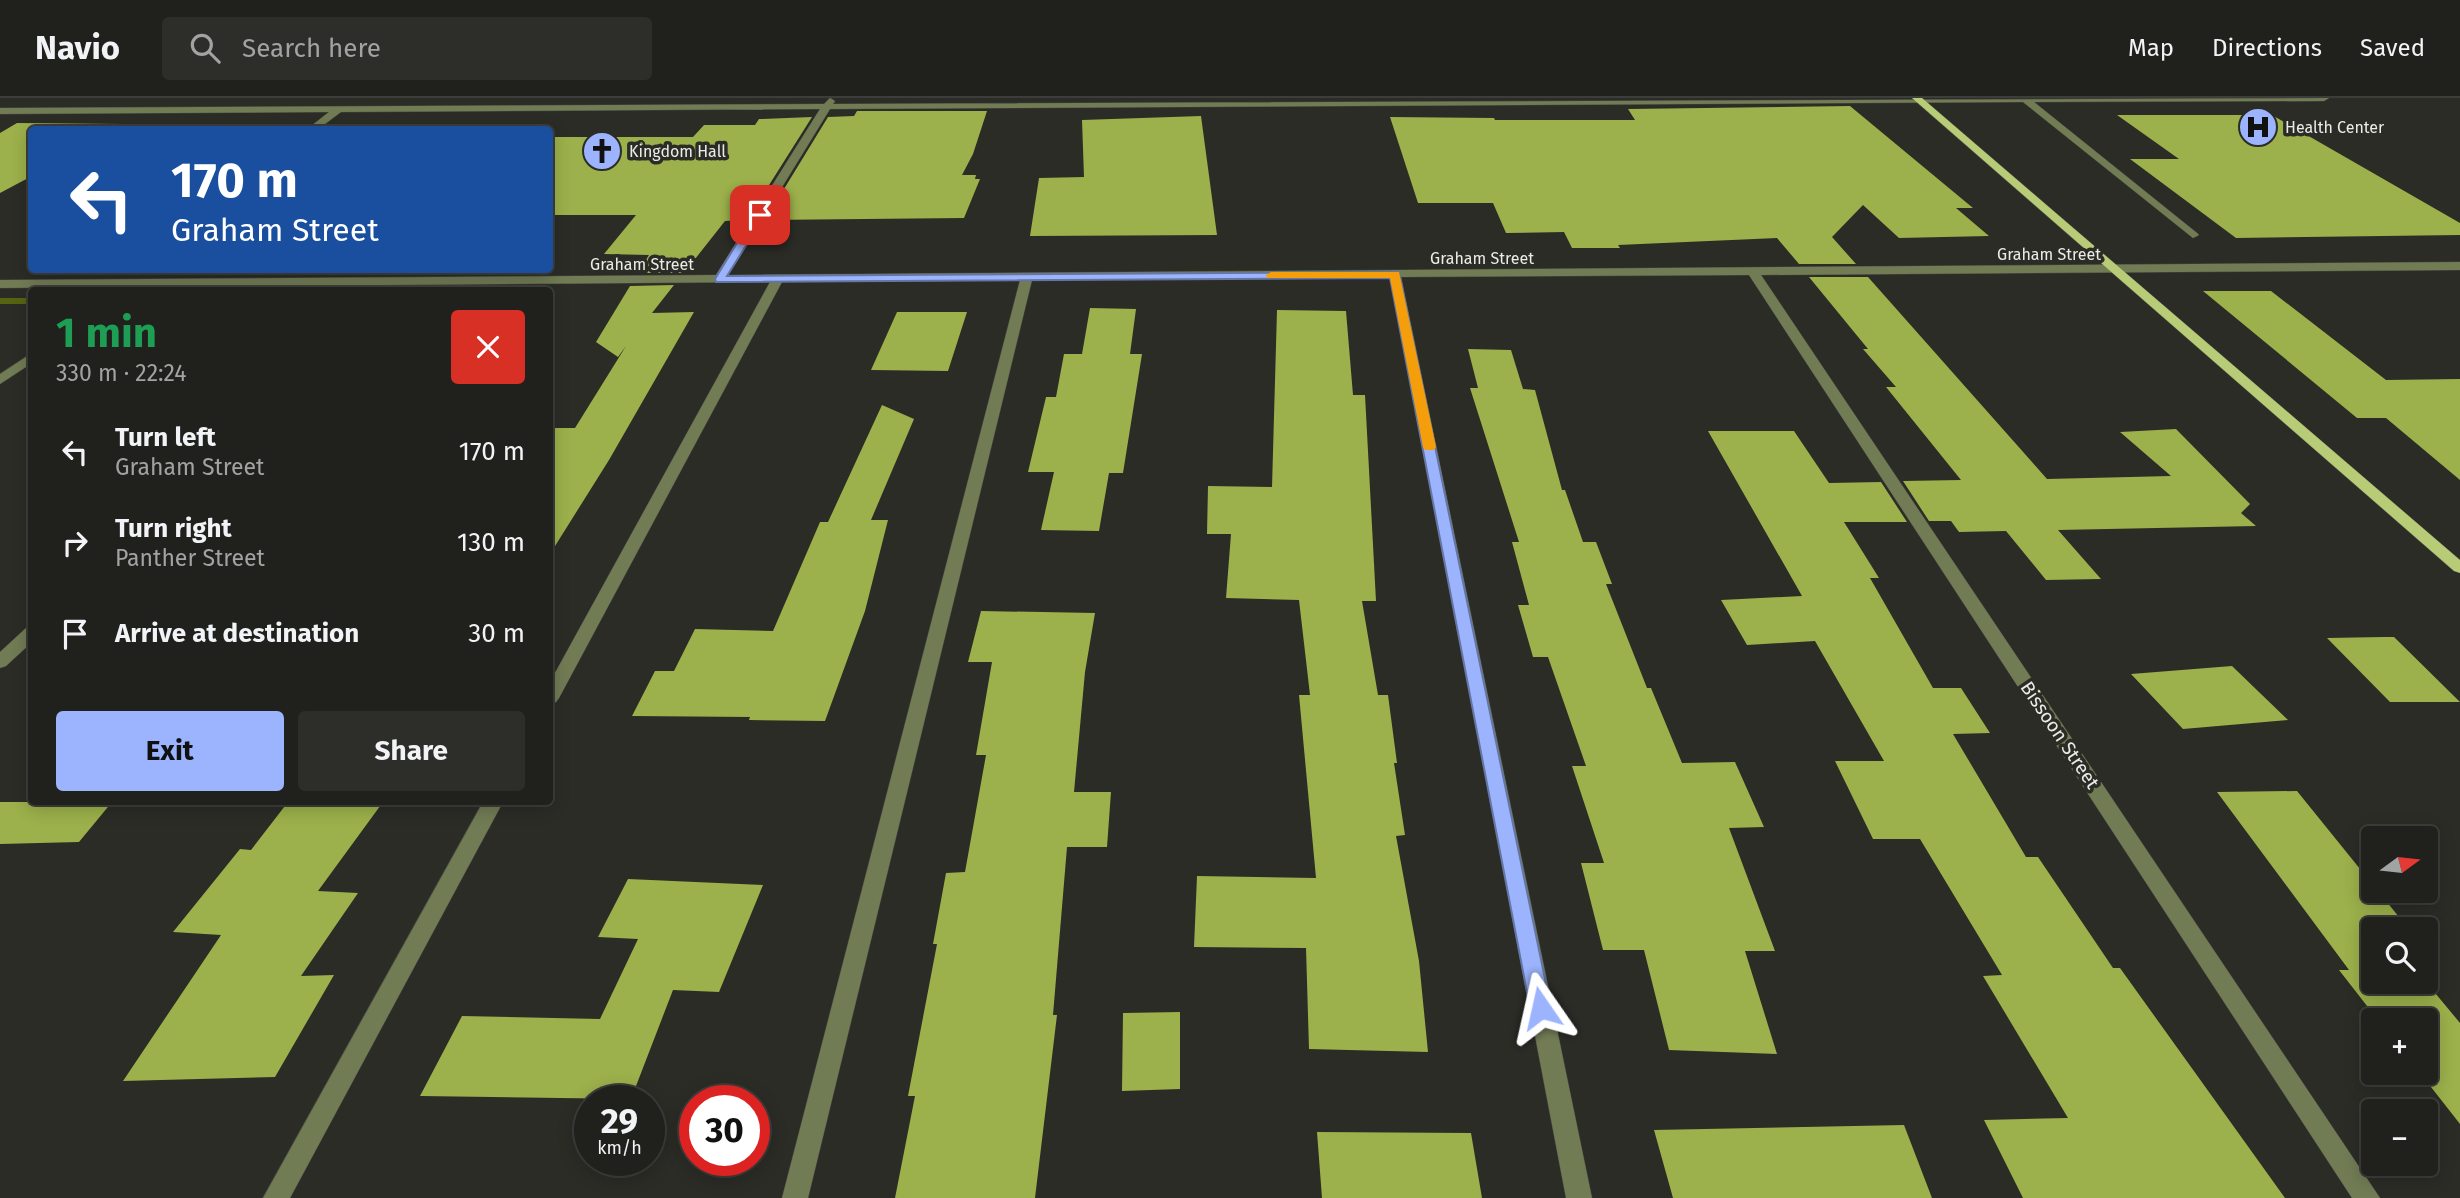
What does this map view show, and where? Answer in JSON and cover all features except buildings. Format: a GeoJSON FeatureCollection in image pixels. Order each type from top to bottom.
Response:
{"type":"FeatureCollection","features":[{"type":"Feature","properties":{"kind":"main road"},"geometry":{"type":"LineString","coordinates":[[1918,99],[2460,568]]}},
{"type":"Feature","properties":{"kind":"street"},"geometry":{"type":"LineString","coordinates":[[0,111],[829,102],[2324,98]]}},
{"type":"Feature","properties":{"kind":"street"},"geometry":{"type":"LineString","coordinates":[[2024,99],[2193,235]]}},
{"type":"Feature","properties":{"kind":"street"},"geometry":{"type":"LineString","coordinates":[[720,279],[829,102]]}},
{"type":"Feature","properties":{"kind":"street"},"geometry":{"type":"LineString","coordinates":[[316,126],[339,109]]}},
{"type":"Feature","properties":{"kind":"street","name":"Graham Street"},"geometry":{"type":"LineString","coordinates":[[0,284],[91,284],[127,287],[393,286],[720,279],[2460,266]]}},
{"type":"Feature","properties":{"kind":"street","name":"Bissoon Street"},"geometry":{"type":"LineString","coordinates":[[1753,272],[2367,1198]]}},
{"type":"Feature","properties":{"kind":"street"},"geometry":{"type":"LineString","coordinates":[[91,284],[106,273]]}},
{"type":"Feature","properties":{"kind":"street"},"geometry":{"type":"LineString","coordinates":[[1395,275],[1579,1198]]}},
{"type":"Feature","properties":{"kind":"street"},"geometry":{"type":"LineString","coordinates":[[795,1198],[1027,277]]}},
{"type":"Feature","properties":{"kind":"street"},"geometry":{"type":"LineString","coordinates":[[553,692],[778,279]]}},
{"type":"Feature","properties":{"kind":"street"},"geometry":{"type":"LineString","coordinates":[[0,380],[28,360]]}},
{"type":"Feature","properties":{"kind":"street"},"geometry":{"type":"LineString","coordinates":[[0,662],[28,636]]}},
{"type":"Feature","properties":{"kind":"street"},"geometry":{"type":"LineString","coordinates":[[276,1198],[491,805]]}},
{"type":"Feature","properties":{"kind":"waterway"},"geometry":{"type":"LineString","coordinates":[[0,301],[28,301]]}},
{"type":"Feature","properties":{"kind":"slow traffic"},"geometry":{"type":"LineString","coordinates":[[1271,275],[1395,275],[1429,447]]}},
{"type":"Feature","properties":{"kind":"place","name":"Health Center"},"geometry":{"type":"Point","coordinates":[2258,127]}},
{"type":"Feature","properties":{"kind":"place","name":"Kingdom Hall"},"geometry":{"type":"Point","coordinates":[602,151]}},
{"type":"Feature","properties":{"kind":"route"},"geometry":{"type":"LineString","coordinates":[[760,215],[720,279],[1395,275],[1541,1008]]}}]}
